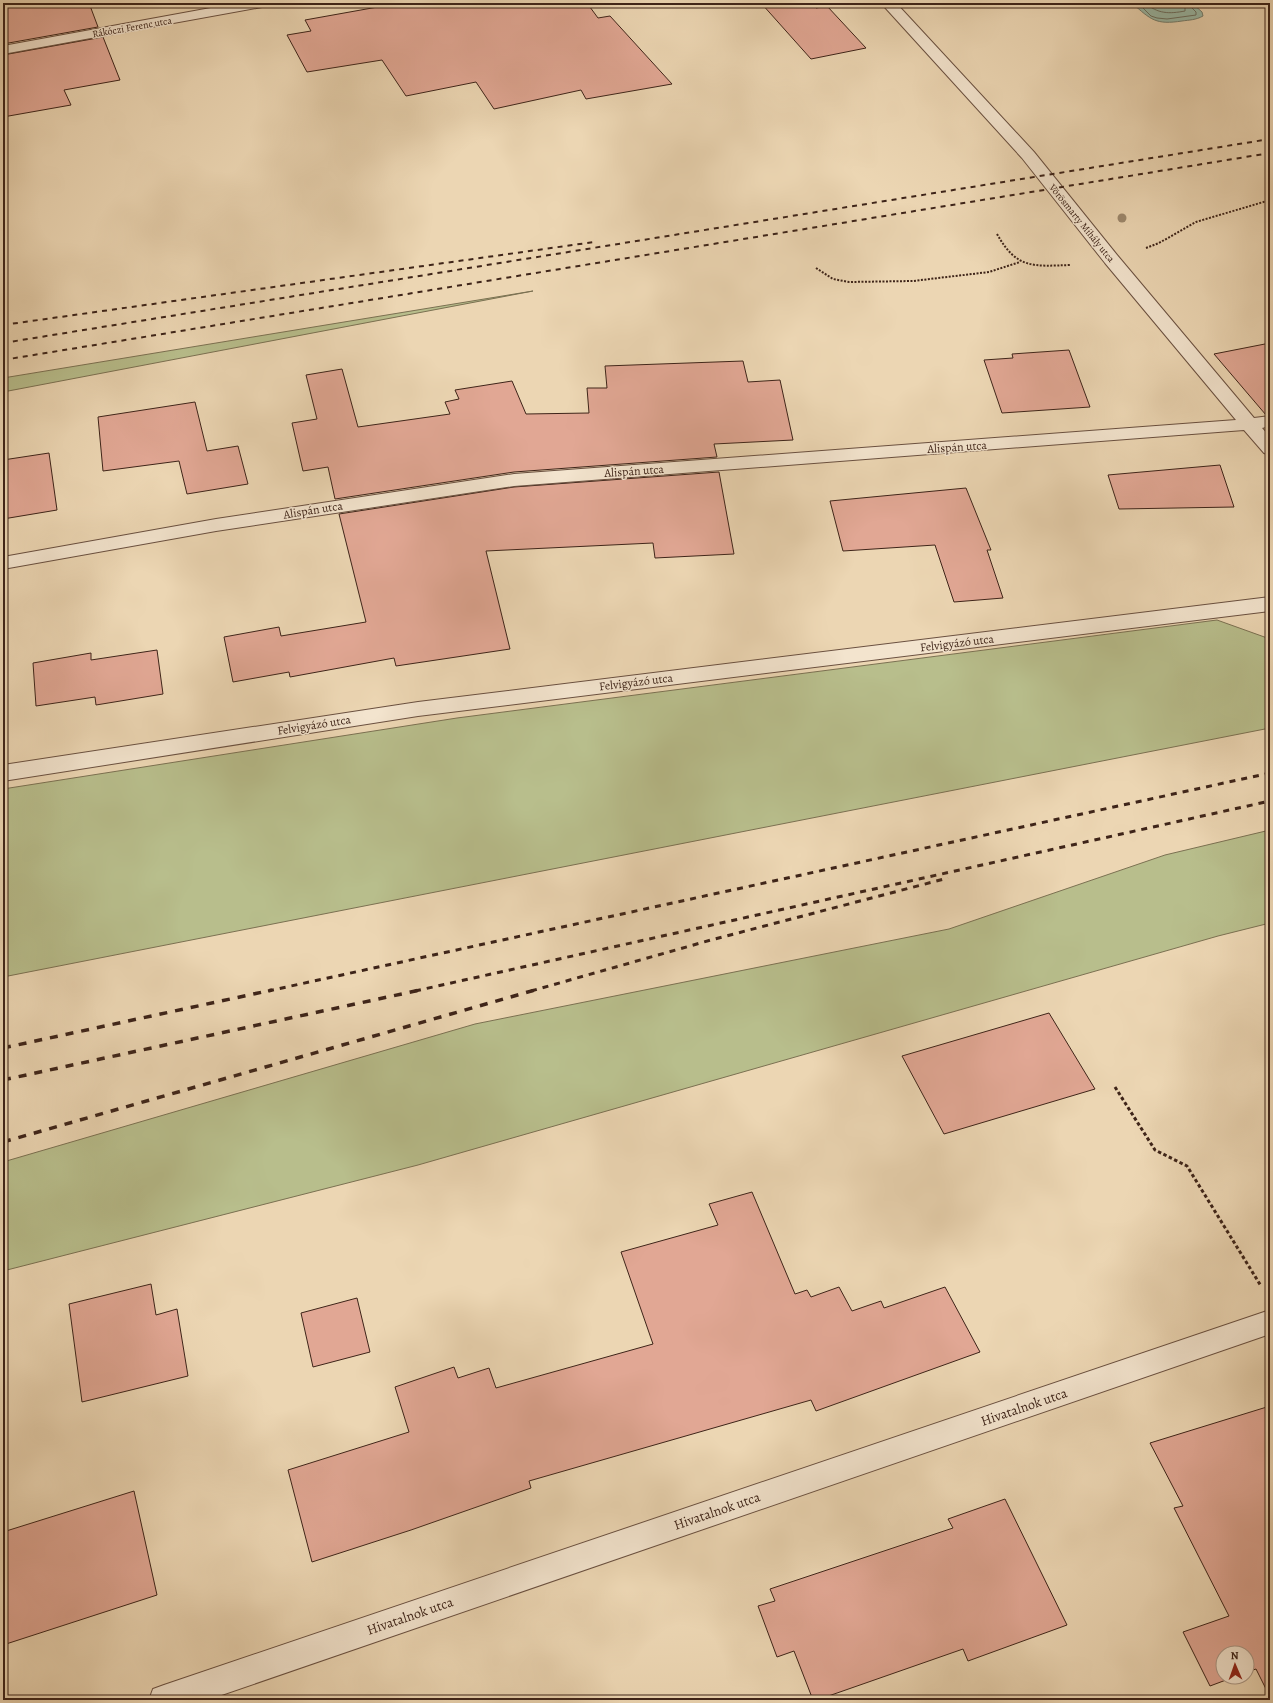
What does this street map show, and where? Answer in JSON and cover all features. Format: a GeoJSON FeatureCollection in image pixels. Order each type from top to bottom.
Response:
{"type":"FeatureCollection","features":[{"type":"Feature","properties":{"kind":"street","name":"Rákóczi Ferenc utca"},"geometry":{"type":"LineString","coordinates":[[3,50],[262,3]]}},
{"type":"Feature","properties":{"kind":"street","name":"Vörösmarty Mihály utca"},"geometry":{"type":"LineString","coordinates":[[888,3],[1028,155],[1111,259],[1270,449]]}},
{"type":"Feature","properties":{"kind":"street","name":"Alispán utca"},"geometry":{"type":"LineString","coordinates":[[3,563],[216,525],[514,480],[1250,424],[1270,421]]}},
{"type":"Feature","properties":{"kind":"street","name":"Felvigyázó utca"},"geometry":{"type":"LineString","coordinates":[[3,773],[418,709],[1270,604]]}},
{"type":"Feature","properties":{"kind":"street","name":"Hivatalnok utca"},"geometry":{"type":"LineString","coordinates":[[164,1700],[1270,1322]]}},
{"type":"Feature","properties":{"kind":"path"},"geometry":{"type":"LineString","coordinates":[[816,268],[833,279],[849,282],[913,281],[989,272],[1020,262],[1045,266],[1081,265],[1111,259],[1159,243],[1196,222],[1270,200]]}},
{"type":"Feature","properties":{"kind":"path"},"geometry":{"type":"LineString","coordinates":[[997,234],[1011,255],[1020,262]]}},
{"type":"Feature","properties":{"kind":"path"},"geometry":{"type":"LineString","coordinates":[[1115,1086],[1155,1150],[1187,1166],[1264,1291]]}},
{"type":"Feature","properties":{"kind":"green space"},"geometry":{"type":"Polygon","coordinates":[[[533,291],[3,392],[3,378],[533,291]]]}},
{"type":"Feature","properties":{"kind":"green space"},"geometry":{"type":"Polygon","coordinates":[[[1217,620],[1270,639],[1270,728],[3,977],[3,789],[457,718],[1217,620]]]}},
{"type":"Feature","properties":{"kind":"green space"},"geometry":{"type":"Polygon","coordinates":[[[1270,830],[1270,923],[1218,936],[418,1165],[3,1271],[3,1162],[475,1024],[949,929],[1165,855],[1270,830]]]}},
{"type":"Feature","properties":{"kind":"water"},"geometry":{"type":"Polygon","coordinates":[[[1132,3],[1192,3],[1202,12],[1203,16],[1190,20],[1160,22],[1144,14],[1132,3]]]}},
{"type":"Feature","properties":{"kind":"building"},"geometry":{"type":"Polygon","coordinates":[[[22,3],[89,3],[98,27],[3,44],[3,6],[22,3]]]}},
{"type":"Feature","properties":{"kind":"building"},"geometry":{"type":"Polygon","coordinates":[[[400,3],[587,3],[598,18],[610,16],[672,84],[586,99],[581,90],[494,109],[476,82],[406,96],[382,60],[307,72],[287,35],[311,31],[305,20],[400,3]]]}},
{"type":"Feature","properties":{"kind":"building"},"geometry":{"type":"Polygon","coordinates":[[[761,3],[811,3],[816,8],[827,6],[866,48],[811,59],[761,3]]]}},
{"type":"Feature","properties":{"kind":"building"},"geometry":{"type":"Polygon","coordinates":[[[103,37],[120,80],[64,90],[71,105],[3,117],[3,55],[103,37]]]}},
{"type":"Feature","properties":{"kind":"building"},"geometry":{"type":"Polygon","coordinates":[[[1270,343],[1270,415],[1266,415],[1214,354],[1270,343]]]}},
{"type":"Feature","properties":{"kind":"building"},"geometry":{"type":"Polygon","coordinates":[[[1069,350],[1090,407],[1002,413],[984,360],[1013,358],[1012,354],[1069,350]]]}},
{"type":"Feature","properties":{"kind":"building"},"geometry":{"type":"Polygon","coordinates":[[[743,361],[748,382],[780,380],[793,440],[714,444],[717,457],[514,472],[335,499],[328,467],[303,471],[292,423],[317,419],[306,375],[342,369],[358,427],[450,414],[445,402],[459,399],[455,390],[512,381],[526,414],[589,413],[587,388],[607,388],[605,366],[743,361]]]}},
{"type":"Feature","properties":{"kind":"building"},"geometry":{"type":"Polygon","coordinates":[[[195,402],[207,451],[238,446],[248,484],[187,494],[179,461],[103,471],[98,417],[195,402]]]}},
{"type":"Feature","properties":{"kind":"building"},"geometry":{"type":"Polygon","coordinates":[[[49,453],[57,510],[3,519],[3,460],[49,453]]]}},
{"type":"Feature","properties":{"kind":"building"},"geometry":{"type":"Polygon","coordinates":[[[1220,465],[1234,507],[1119,509],[1108,475],[1220,465]]]}},
{"type":"Feature","properties":{"kind":"building"},"geometry":{"type":"Polygon","coordinates":[[[719,472],[734,554],[655,558],[653,543],[486,551],[510,649],[396,666],[394,658],[290,677],[289,672],[233,682],[224,637],[279,627],[281,636],[366,622],[339,514],[514,487],[719,472]]]}},
{"type":"Feature","properties":{"kind":"building"},"geometry":{"type":"Polygon","coordinates":[[[966,488],[991,550],[987,550],[1003,598],[954,602],[935,545],[843,551],[830,501],[966,488]]]}},
{"type":"Feature","properties":{"kind":"building"},"geometry":{"type":"Polygon","coordinates":[[[157,650],[163,694],[96,705],[95,697],[36,706],[33,663],[91,653],[91,660],[157,650]]]}},
{"type":"Feature","properties":{"kind":"building"},"geometry":{"type":"Polygon","coordinates":[[[1049,1013],[1095,1089],[944,1134],[902,1056],[1049,1013]]]}},
{"type":"Feature","properties":{"kind":"building"},"geometry":{"type":"Polygon","coordinates":[[[752,1192],[795,1294],[807,1290],[811,1297],[839,1287],[852,1311],[881,1301],[884,1308],[945,1287],[980,1352],[816,1411],[811,1400],[529,1481],[531,1488],[411,1530],[312,1562],[288,1470],[409,1432],[395,1387],[454,1367],[458,1378],[489,1368],[496,1388],[653,1344],[621,1252],[718,1225],[709,1204],[752,1192]]]}},
{"type":"Feature","properties":{"kind":"building"},"geometry":{"type":"Polygon","coordinates":[[[151,1284],[156,1315],[177,1309],[188,1376],[82,1402],[69,1304],[151,1284]]]}},
{"type":"Feature","properties":{"kind":"building"},"geometry":{"type":"Polygon","coordinates":[[[357,1298],[370,1352],[313,1367],[301,1313],[357,1298]]]}},
{"type":"Feature","properties":{"kind":"building"},"geometry":{"type":"Polygon","coordinates":[[[1270,1406],[1270,1697],[1255,1669],[1255,1645],[1215,1645],[1215,1684],[1210,1686],[1183,1632],[1229,1616],[1174,1508],[1183,1506],[1150,1443],[1270,1406]]]}},
{"type":"Feature","properties":{"kind":"building"},"geometry":{"type":"Polygon","coordinates":[[[134,1491],[157,1595],[3,1645],[3,1532],[134,1491]]]}},
{"type":"Feature","properties":{"kind":"building"},"geometry":{"type":"Polygon","coordinates":[[[1005,1499],[1067,1625],[968,1661],[963,1649],[817,1700],[813,1700],[794,1651],[777,1657],[758,1606],[775,1601],[770,1589],[953,1528],[948,1519],[1005,1499]]]}},
{"type":"Feature","properties":{"kind":"railway"},"geometry":{"type":"LineString","coordinates":[[3,343],[1270,139]]}},
{"type":"Feature","properties":{"kind":"railway"},"geometry":{"type":"LineString","coordinates":[[3,360],[1270,153]]}},
{"type":"Feature","properties":{"kind":"railway"},"geometry":{"type":"LineString","coordinates":[[3,325],[594,242]]}},
{"type":"Feature","properties":{"kind":"railway"},"geometry":{"type":"LineString","coordinates":[[268,991],[1270,773]]}},
{"type":"Feature","properties":{"kind":"railway"},"geometry":{"type":"LineString","coordinates":[[415,991],[1270,801]]}},
{"type":"Feature","properties":{"kind":"railway"},"geometry":{"type":"LineString","coordinates":[[531,991],[711,940],[948,878]]}},
{"type":"Feature","properties":{"kind":"railway"},"geometry":{"type":"LineString","coordinates":[[3,1048],[272,990]]}},
{"type":"Feature","properties":{"kind":"railway"},"geometry":{"type":"LineString","coordinates":[[3,1080],[420,990]]}},
{"type":"Feature","properties":{"kind":"railway"},"geometry":{"type":"LineString","coordinates":[[3,1142],[535,990]]}}]}
